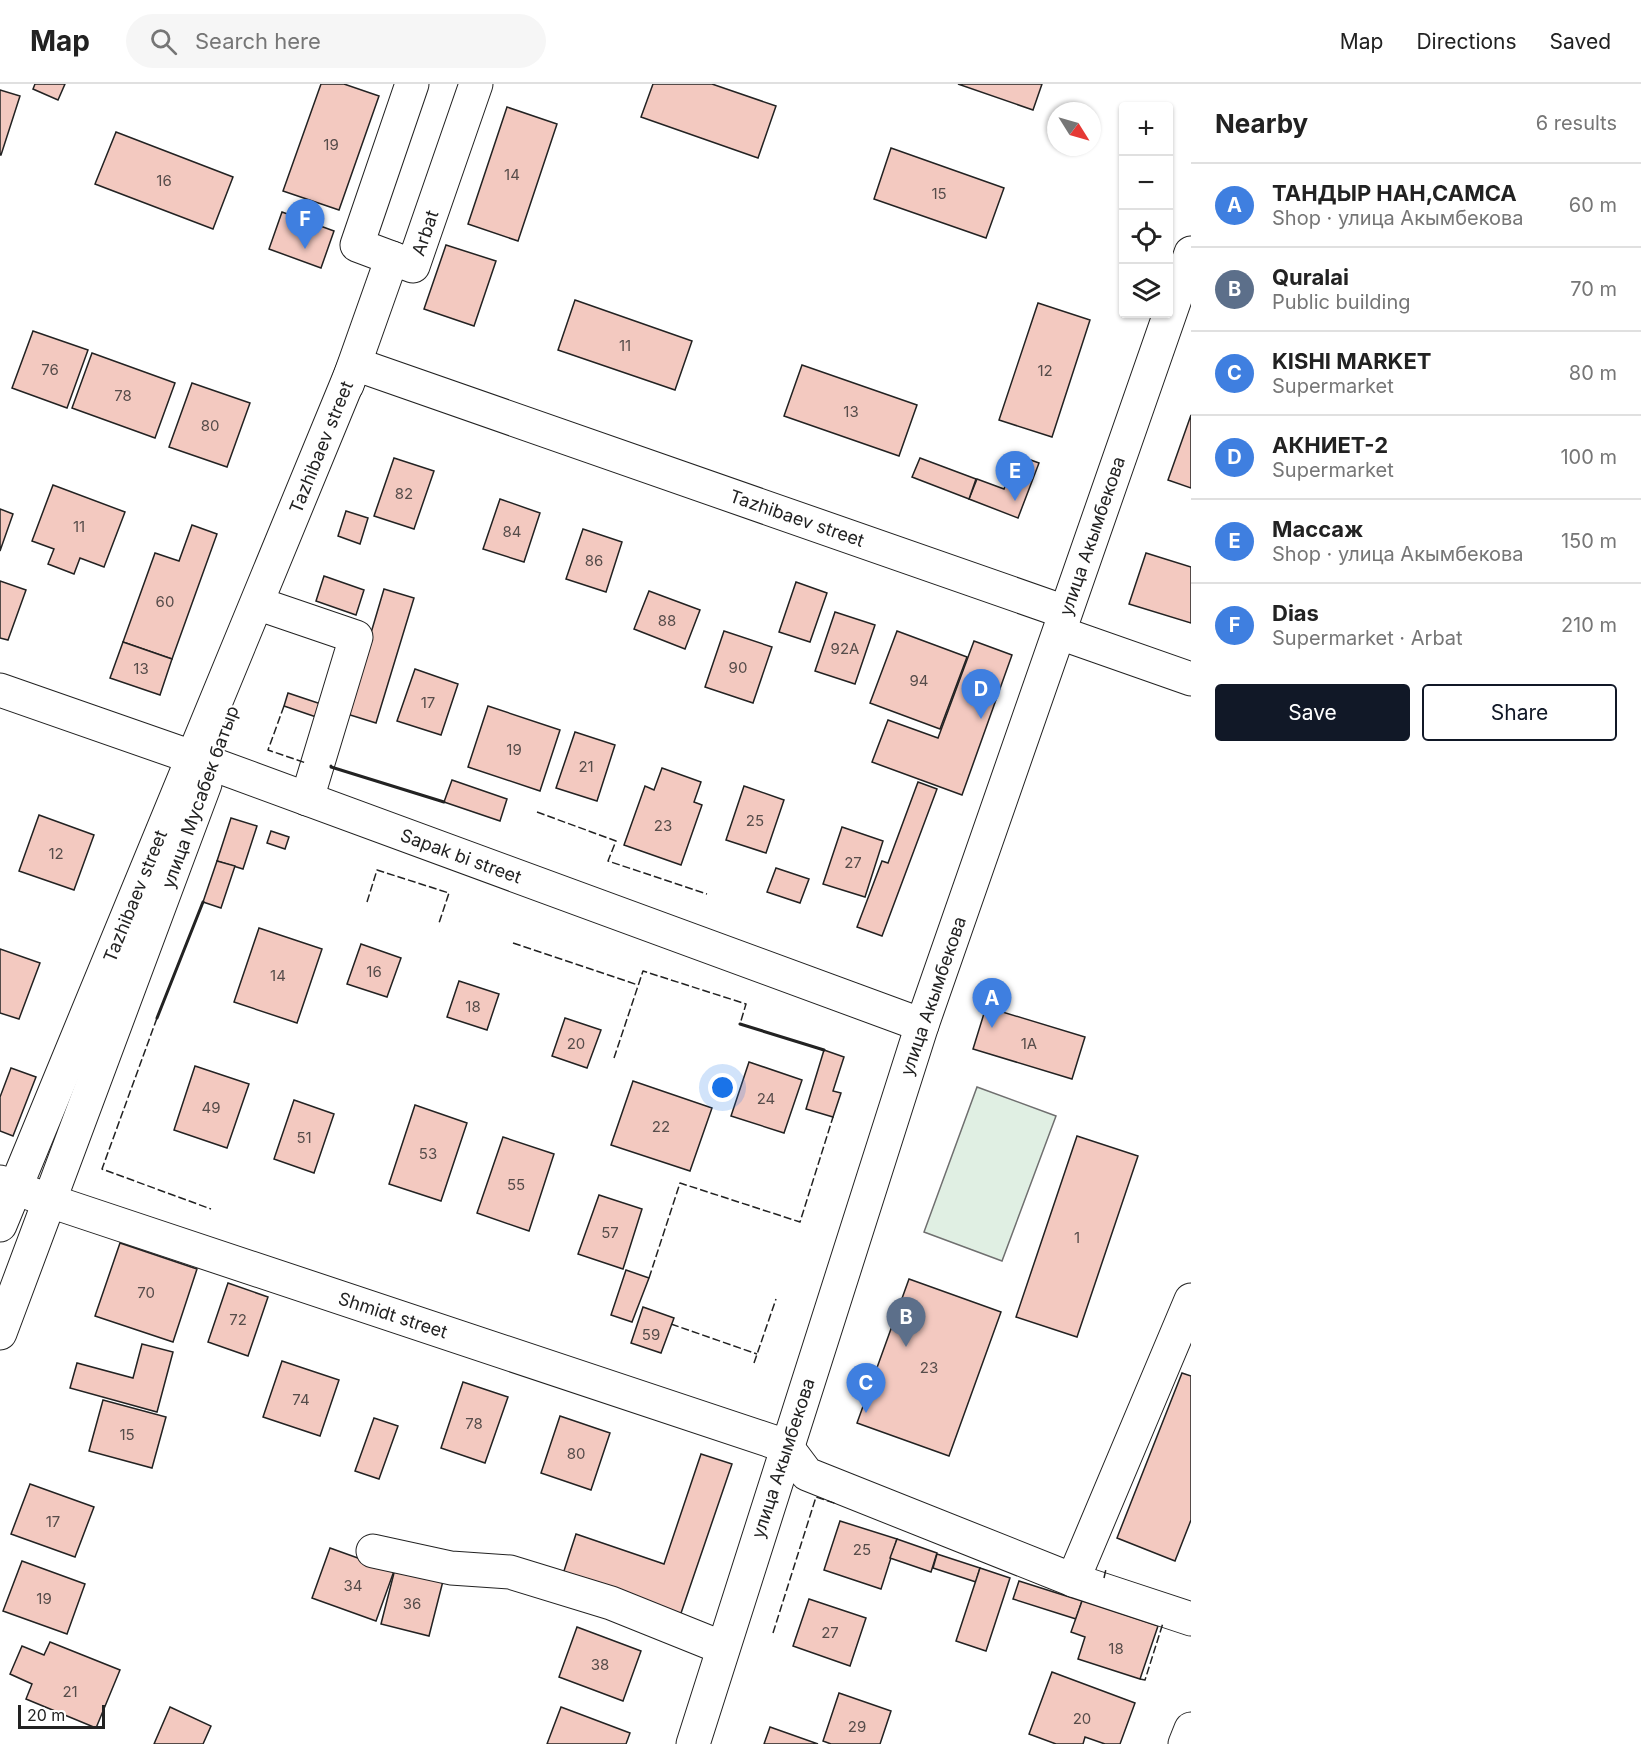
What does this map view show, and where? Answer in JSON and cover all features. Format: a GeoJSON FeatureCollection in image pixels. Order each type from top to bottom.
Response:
{"type":"FeatureCollection","features":[{"type":"Feature","properties":{"kind":"street","name":"Arbat"},"geometry":{"type":"LineString","coordinates":[[412,84],[357,245],[413,266],[476,84]]}},
{"type":"Feature","properties":{"kind":"street","name":"улица Акымбекова"},"geometry":{"type":"LineString","coordinates":[[693,1744],[786,1446],[922,1025],[1191,254]]}},
{"type":"Feature","properties":{"kind":"street","name":"улица Мусабек батыр"},"geometry":{"type":"LineString","coordinates":[[0,1333],[212,764],[392,258]]}},
{"type":"Feature","properties":{"kind":"street","name":"Tazhibaev street"},"geometry":{"type":"LineString","coordinates":[[0,1225],[355,364],[1062,622],[1191,679]]}},
{"type":"Feature","properties":{"kind":"street"},"geometry":{"type":"LineString","coordinates":[[268,607],[356,637],[307,799]]}},
{"type":"Feature","properties":{"kind":"street","name":"Sapak bi street"},"geometry":{"type":"LineString","coordinates":[[0,690],[212,764],[922,1025]]}},
{"type":"Feature","properties":{"kind":"street","name":"Shmidt street"},"geometry":{"type":"LineString","coordinates":[[0,1182],[50,1201],[786,1446]]}},
{"type":"Feature","properties":{"kind":"street"},"geometry":{"type":"LineString","coordinates":[[1073,1580],[1191,1300]]}},
{"type":"Feature","properties":{"kind":"street"},"geometry":{"type":"LineString","coordinates":[[786,1446],[807,1474],[1073,1580],[1191,1619]]}},
{"type":"Feature","properties":{"kind":"street"},"geometry":{"type":"LineString","coordinates":[[373,1551],[452,1568],[510,1572],[610,1603],[723,1648]]}},
{"type":"Feature","properties":{"kind":"street"},"geometry":{"type":"LineString","coordinates":[[1185,1744],[1191,1729]]}},
{"type":"Feature","properties":{"kind":"green space"},"geometry":{"type":"Polygon","coordinates":[[[977,1087],[1056,1116],[1002,1261],[924,1232],[977,1087]]]}},
{"type":"Feature","properties":{"kind":"building"},"geometry":{"type":"Polygon","coordinates":[[[35,84],[65,84],[58,100],[33,89],[35,84]]]}},
{"type":"Feature","properties":{"kind":"building"},"geometry":{"type":"Polygon","coordinates":[[[321,84],[344,84],[379,96],[339,210],[283,191],[321,84]]]}},
{"type":"Feature","properties":{"kind":"building"},"geometry":{"type":"Polygon","coordinates":[[[653,84],[712,84],[776,106],[758,158],[641,117],[653,84]]]}},
{"type":"Feature","properties":{"kind":"building"},"geometry":{"type":"Polygon","coordinates":[[[958,84],[1042,84],[1033,110],[958,84]]]}},
{"type":"Feature","properties":{"kind":"building"},"geometry":{"type":"Polygon","coordinates":[[[0,90],[20,96],[1,155],[0,155],[0,90]]]}},
{"type":"Feature","properties":{"kind":"building"},"geometry":{"type":"Polygon","coordinates":[[[507,107],[557,124],[518,241],[468,224],[507,107]]]}},
{"type":"Feature","properties":{"kind":"building"},"geometry":{"type":"Polygon","coordinates":[[[116,132],[233,177],[213,229],[95,184],[116,132]]]}},
{"type":"Feature","properties":{"kind":"building"},"geometry":{"type":"Polygon","coordinates":[[[891,148],[1004,188],[986,238],[874,199],[891,148]]]}},
{"type":"Feature","properties":{"kind":"building"},"geometry":{"type":"Polygon","coordinates":[[[282,212],[334,231],[321,268],[269,249],[282,212]]]}},
{"type":"Feature","properties":{"kind":"building"},"geometry":{"type":"Polygon","coordinates":[[[446,245],[496,261],[474,326],[424,309],[446,245]]]}},
{"type":"Feature","properties":{"kind":"building"},"geometry":{"type":"Polygon","coordinates":[[[575,300],[692,341],[675,390],[558,350],[575,300]]]}},
{"type":"Feature","properties":{"kind":"building"},"geometry":{"type":"Polygon","coordinates":[[[1038,303],[1090,320],[1052,437],[999,420],[1038,303]]]}},
{"type":"Feature","properties":{"kind":"building"},"geometry":{"type":"Polygon","coordinates":[[[33,331],[88,350],[67,408],[12,388],[33,331]]]}},
{"type":"Feature","properties":{"kind":"building"},"geometry":{"type":"Polygon","coordinates":[[[92,353],[175,383],[155,438],[72,408],[92,353]]]}},
{"type":"Feature","properties":{"kind":"building"},"geometry":{"type":"Polygon","coordinates":[[[802,365],[917,405],[899,456],[784,416],[802,365]]]}},
{"type":"Feature","properties":{"kind":"building"},"geometry":{"type":"Polygon","coordinates":[[[192,383],[250,403],[227,467],[169,447],[192,383]]]}},
{"type":"Feature","properties":{"kind":"building"},"geometry":{"type":"Polygon","coordinates":[[[1191,415],[1191,488],[1168,480],[1191,415]]]}},
{"type":"Feature","properties":{"kind":"building"},"geometry":{"type":"Polygon","coordinates":[[[1017,455],[1039,463],[1018,518],[969,499],[977,479],[1004,489],[1017,455]]]}},
{"type":"Feature","properties":{"kind":"building"},"geometry":{"type":"Polygon","coordinates":[[[394,458],[434,471],[414,529],[374,516],[394,458]]]}},
{"type":"Feature","properties":{"kind":"building"},"geometry":{"type":"Polygon","coordinates":[[[920,458],[976,479],[969,499],[912,477],[920,458]]]}},
{"type":"Feature","properties":{"kind":"building"},"geometry":{"type":"Polygon","coordinates":[[[53,485],[125,512],[104,567],[80,558],[74,574],[48,564],[54,549],[32,541],[53,485]]]}},
{"type":"Feature","properties":{"kind":"building"},"geometry":{"type":"Polygon","coordinates":[[[500,499],[540,513],[524,562],[483,549],[500,499]]]}},
{"type":"Feature","properties":{"kind":"building"},"geometry":{"type":"Polygon","coordinates":[[[0,509],[13,514],[0,551],[0,509]]]}},
{"type":"Feature","properties":{"kind":"building"},"geometry":{"type":"Polygon","coordinates":[[[346,511],[368,518],[360,544],[338,536],[346,511]]]}},
{"type":"Feature","properties":{"kind":"building"},"geometry":{"type":"Polygon","coordinates":[[[192,525],[217,534],[172,659],[123,642],[155,553],[179,561],[192,525]]]}},
{"type":"Feature","properties":{"kind":"building"},"geometry":{"type":"Polygon","coordinates":[[[583,529],[622,542],[606,592],[566,579],[583,529]]]}},
{"type":"Feature","properties":{"kind":"building"},"geometry":{"type":"Polygon","coordinates":[[[1146,553],[1191,567],[1191,623],[1129,604],[1146,553]]]}},
{"type":"Feature","properties":{"kind":"building"},"geometry":{"type":"Polygon","coordinates":[[[324,576],[364,590],[356,615],[316,601],[324,576]]]}},
{"type":"Feature","properties":{"kind":"building"},"geometry":{"type":"Polygon","coordinates":[[[0,581],[26,590],[8,640],[0,638],[0,581]]]}},
{"type":"Feature","properties":{"kind":"building"},"geometry":{"type":"Polygon","coordinates":[[[796,582],[827,593],[810,642],[779,632],[796,582]]]}},
{"type":"Feature","properties":{"kind":"building"},"geometry":{"type":"Polygon","coordinates":[[[384,589],[414,598],[376,723],[347,714],[384,589]]]}},
{"type":"Feature","properties":{"kind":"building"},"geometry":{"type":"Polygon","coordinates":[[[649,591],[700,610],[685,649],[634,629],[649,591]]]}},
{"type":"Feature","properties":{"kind":"building"},"geometry":{"type":"Polygon","coordinates":[[[835,612],[875,625],[855,684],[815,671],[835,612]]]}},
{"type":"Feature","properties":{"kind":"building"},"geometry":{"type":"Polygon","coordinates":[[[724,631],[772,647],[753,703],[705,687],[724,631]]]}},
{"type":"Feature","properties":{"kind":"building"},"geometry":{"type":"Polygon","coordinates":[[[897,631],[967,657],[940,729],[870,703],[897,631]]]}},
{"type":"Feature","properties":{"kind":"building"},"geometry":{"type":"Polygon","coordinates":[[[974,641],[1012,655],[962,795],[872,762],[888,720],[938,738],[974,641]]]}},
{"type":"Feature","properties":{"kind":"building"},"geometry":{"type":"Polygon","coordinates":[[[123,642],[172,659],[160,695],[110,678],[123,642]]]}},
{"type":"Feature","properties":{"kind":"building"},"geometry":{"type":"Polygon","coordinates":[[[415,669],[458,684],[441,735],[397,721],[415,669]]]}},
{"type":"Feature","properties":{"kind":"building"},"geometry":{"type":"Polygon","coordinates":[[[288,693],[330,707],[325,720],[284,706],[288,693]]]}},
{"type":"Feature","properties":{"kind":"building"},"geometry":{"type":"Polygon","coordinates":[[[488,706],[560,730],[540,791],[468,767],[488,706]]]}},
{"type":"Feature","properties":{"kind":"building"},"geometry":{"type":"Polygon","coordinates":[[[575,732],[615,745],[597,801],[556,788],[575,732]]]}},
{"type":"Feature","properties":{"kind":"building"},"geometry":{"type":"Polygon","coordinates":[[[662,768],[701,782],[694,802],[702,805],[681,865],[624,845],[645,786],[654,790],[662,768]]]}},
{"type":"Feature","properties":{"kind":"building"},"geometry":{"type":"Polygon","coordinates":[[[452,780],[507,799],[500,821],[444,802],[452,780]]]}},
{"type":"Feature","properties":{"kind":"building"},"geometry":{"type":"Polygon","coordinates":[[[918,782],[937,789],[882,936],[857,927],[882,861],[888,863],[918,782]]]}},
{"type":"Feature","properties":{"kind":"building"},"geometry":{"type":"Polygon","coordinates":[[[744,786],[784,800],[766,853],[726,840],[744,786]]]}},
{"type":"Feature","properties":{"kind":"building"},"geometry":{"type":"Polygon","coordinates":[[[39,815],[94,835],[74,890],[19,871],[39,815]]]}},
{"type":"Feature","properties":{"kind":"building"},"geometry":{"type":"Polygon","coordinates":[[[231,818],[257,826],[243,869],[217,861],[231,818]]]}},
{"type":"Feature","properties":{"kind":"building"},"geometry":{"type":"Polygon","coordinates":[[[842,827],[883,841],[865,897],[823,884],[842,827]]]}},
{"type":"Feature","properties":{"kind":"building"},"geometry":{"type":"Polygon","coordinates":[[[271,831],[289,837],[285,849],[267,843],[271,831]]]}},
{"type":"Feature","properties":{"kind":"building"},"geometry":{"type":"Polygon","coordinates":[[[217,861],[235,866],[221,908],[203,902],[217,861]]]}},
{"type":"Feature","properties":{"kind":"building"},"geometry":{"type":"Polygon","coordinates":[[[776,868],[809,879],[800,903],[767,892],[776,868]]]}},
{"type":"Feature","properties":{"kind":"building"},"geometry":{"type":"Polygon","coordinates":[[[259,928],[322,949],[297,1023],[234,1002],[259,928]]]}},
{"type":"Feature","properties":{"kind":"building"},"geometry":{"type":"Polygon","coordinates":[[[361,944],[401,958],[387,997],[347,984],[361,944]]]}},
{"type":"Feature","properties":{"kind":"building"},"geometry":{"type":"Polygon","coordinates":[[[0,949],[40,963],[19,1019],[0,1013],[0,949]]]}},
{"type":"Feature","properties":{"kind":"building"},"geometry":{"type":"Polygon","coordinates":[[[459,981],[499,994],[487,1030],[447,1017],[459,981]]]}},
{"type":"Feature","properties":{"kind":"building"},"geometry":{"type":"Polygon","coordinates":[[[986,1007],[1085,1037],[1072,1079],[973,1049],[986,1007]]]}},
{"type":"Feature","properties":{"kind":"building"},"geometry":{"type":"Polygon","coordinates":[[[565,1018],[601,1030],[587,1068],[552,1056],[565,1018]]]}},
{"type":"Feature","properties":{"kind":"building"},"geometry":{"type":"Polygon","coordinates":[[[824,1050],[844,1057],[833,1091],[841,1093],[833,1117],[806,1109],[824,1050]]]}},
{"type":"Feature","properties":{"kind":"building"},"geometry":{"type":"Polygon","coordinates":[[[749,1062],[802,1080],[784,1133],[731,1116],[749,1062]]]}},
{"type":"Feature","properties":{"kind":"building"},"geometry":{"type":"Polygon","coordinates":[[[195,1066],[249,1084],[227,1148],[174,1130],[195,1066]]]}},
{"type":"Feature","properties":{"kind":"building"},"geometry":{"type":"Polygon","coordinates":[[[11,1068],[36,1077],[13,1136],[0,1131],[0,1097],[11,1068]]]}},
{"type":"Feature","properties":{"kind":"building"},"geometry":{"type":"Polygon","coordinates":[[[633,1081],[712,1108],[690,1171],[611,1145],[633,1081]]]}},
{"type":"Feature","properties":{"kind":"building"},"geometry":{"type":"Polygon","coordinates":[[[294,1100],[334,1114],[314,1173],[274,1159],[294,1100]]]}},
{"type":"Feature","properties":{"kind":"building"},"geometry":{"type":"Polygon","coordinates":[[[415,1105],[467,1123],[441,1201],[389,1184],[415,1105]]]}},
{"type":"Feature","properties":{"kind":"building"},"geometry":{"type":"Polygon","coordinates":[[[1077,1136],[1138,1156],[1077,1337],[1016,1317],[1077,1136]]]}},
{"type":"Feature","properties":{"kind":"building"},"geometry":{"type":"Polygon","coordinates":[[[503,1137],[554,1154],[529,1231],[477,1213],[503,1137]]]}},
{"type":"Feature","properties":{"kind":"building"},"geometry":{"type":"Polygon","coordinates":[[[599,1195],[642,1209],[623,1269],[578,1254],[599,1195]]]}},
{"type":"Feature","properties":{"kind":"building"},"geometry":{"type":"Polygon","coordinates":[[[120,1243],[197,1269],[173,1342],[95,1316],[120,1243]]]}},
{"type":"Feature","properties":{"kind":"building"},"geometry":{"type":"Polygon","coordinates":[[[626,1270],[649,1278],[632,1322],[611,1315],[626,1270]]]}},
{"type":"Feature","properties":{"kind":"building"},"geometry":{"type":"Polygon","coordinates":[[[909,1279],[1001,1312],[949,1456],[857,1423],[909,1279]]]}},
{"type":"Feature","properties":{"kind":"building"},"geometry":{"type":"Polygon","coordinates":[[[228,1283],[268,1297],[248,1356],[208,1342],[228,1283]]]}},
{"type":"Feature","properties":{"kind":"building"},"geometry":{"type":"Polygon","coordinates":[[[643,1307],[674,1318],[661,1353],[631,1343],[643,1307]]]}},
{"type":"Feature","properties":{"kind":"building"},"geometry":{"type":"Polygon","coordinates":[[[142,1344],[173,1352],[157,1412],[70,1388],[77,1363],[133,1378],[142,1344]]]}},
{"type":"Feature","properties":{"kind":"building"},"geometry":{"type":"Polygon","coordinates":[[[282,1361],[339,1380],[320,1436],[263,1417],[282,1361]]]}},
{"type":"Feature","properties":{"kind":"building"},"geometry":{"type":"Polygon","coordinates":[[[1182,1373],[1191,1376],[1191,1520],[1175,1561],[1117,1538],[1182,1373]]]}},
{"type":"Feature","properties":{"kind":"building"},"geometry":{"type":"Polygon","coordinates":[[[463,1382],[508,1397],[485,1463],[441,1448],[463,1382]]]}},
{"type":"Feature","properties":{"kind":"building"},"geometry":{"type":"Polygon","coordinates":[[[103,1400],[166,1417],[152,1468],[89,1451],[103,1400]]]}},
{"type":"Feature","properties":{"kind":"building"},"geometry":{"type":"Polygon","coordinates":[[[560,1416],[610,1433],[591,1490],[541,1473],[560,1416]]]}},
{"type":"Feature","properties":{"kind":"building"},"geometry":{"type":"Polygon","coordinates":[[[374,1418],[398,1426],[379,1479],[355,1471],[374,1418]]]}},
{"type":"Feature","properties":{"kind":"building"},"geometry":{"type":"Polygon","coordinates":[[[701,1454],[732,1464],[679,1619],[561,1580],[576,1534],[664,1564],[701,1454]]]}},
{"type":"Feature","properties":{"kind":"building"},"geometry":{"type":"Polygon","coordinates":[[[30,1484],[94,1507],[75,1557],[11,1534],[30,1484]]]}},
{"type":"Feature","properties":{"kind":"building"},"geometry":{"type":"Polygon","coordinates":[[[840,1521],[897,1539],[881,1589],[824,1570],[840,1521]]]}},
{"type":"Feature","properties":{"kind":"building"},"geometry":{"type":"Polygon","coordinates":[[[897,1539],[937,1553],[931,1572],[890,1558],[897,1539]]]}},
{"type":"Feature","properties":{"kind":"building"},"geometry":{"type":"Polygon","coordinates":[[[330,1548],[394,1571],[376,1621],[312,1598],[330,1548]]]}},
{"type":"Feature","properties":{"kind":"building"},"geometry":{"type":"Polygon","coordinates":[[[937,1554],[980,1568],[976,1582],[933,1568],[937,1554]]]}},
{"type":"Feature","properties":{"kind":"building"},"geometry":{"type":"Polygon","coordinates":[[[22,1561],[85,1584],[67,1634],[3,1611],[22,1561]]]}},
{"type":"Feature","properties":{"kind":"building"},"geometry":{"type":"Polygon","coordinates":[[[980,1568],[1010,1578],[986,1651],[956,1641],[980,1568]]]}},
{"type":"Feature","properties":{"kind":"building"},"geometry":{"type":"Polygon","coordinates":[[[395,1569],[443,1581],[429,1636],[381,1624],[395,1569]]]}},
{"type":"Feature","properties":{"kind":"building"},"geometry":{"type":"Polygon","coordinates":[[[1019,1581],[1082,1601],[1076,1619],[1013,1599],[1019,1581]]]}},
{"type":"Feature","properties":{"kind":"building"},"geometry":{"type":"Polygon","coordinates":[[[809,1599],[866,1618],[850,1666],[793,1646],[809,1599]]]}},
{"type":"Feature","properties":{"kind":"building"},"geometry":{"type":"Polygon","coordinates":[[[1082,1601],[1158,1626],[1140,1679],[1078,1659],[1085,1637],[1071,1632],[1082,1601]]]}},
{"type":"Feature","properties":{"kind":"building"},"geometry":{"type":"Polygon","coordinates":[[[577,1627],[641,1651],[623,1701],[559,1677],[577,1627]]]}},
{"type":"Feature","properties":{"kind":"building"},"geometry":{"type":"Polygon","coordinates":[[[50,1642],[120,1670],[96,1728],[26,1699],[32,1684],[10,1674],[22,1646],[44,1655],[50,1642]]]}},
{"type":"Feature","properties":{"kind":"building"},"geometry":{"type":"Polygon","coordinates":[[[1052,1672],[1135,1703],[1120,1744],[1105,1744],[1085,1737],[1083,1744],[1056,1744],[1029,1734],[1052,1672]]]}},
{"type":"Feature","properties":{"kind":"building"},"geometry":{"type":"Polygon","coordinates":[[[839,1693],[891,1711],[880,1744],[831,1744],[823,1741],[839,1693]]]}},
{"type":"Feature","properties":{"kind":"building"},"geometry":{"type":"Polygon","coordinates":[[[170,1707],[211,1726],[203,1744],[154,1744],[170,1707]]]}},
{"type":"Feature","properties":{"kind":"building"},"geometry":{"type":"Polygon","coordinates":[[[561,1707],[630,1733],[626,1744],[547,1744],[561,1707]]]}},
{"type":"Feature","properties":{"kind":"building"},"geometry":{"type":"Polygon","coordinates":[[[770,1727],[818,1744],[764,1744],[770,1727]]]}},
{"type":"Feature","properties":{"kind":"fence"},"geometry":{"type":"LineString","coordinates":[[284,706],[268,750],[306,763]]}},
{"type":"Feature","properties":{"kind":"fence"},"geometry":{"type":"LineString","coordinates":[[537,812],[616,841],[608,861],[707,894]]}},
{"type":"Feature","properties":{"kind":"fence"},"geometry":{"type":"LineString","coordinates":[[367,902],[377,870],[449,893],[439,923]]}},
{"type":"Feature","properties":{"kind":"fence"},"geometry":{"type":"LineString","coordinates":[[513,943],[638,985]]}},
{"type":"Feature","properties":{"kind":"fence"},"geometry":{"type":"LineString","coordinates":[[614,1058],[643,971],[746,1004],[740,1024]]}},
{"type":"Feature","properties":{"kind":"fence"},"geometry":{"type":"LineString","coordinates":[[157,1018],[102,1169],[211,1209]]}},
{"type":"Feature","properties":{"kind":"fence"},"geometry":{"type":"LineString","coordinates":[[649,1278],[680,1183],[800,1222],[833,1117]]}},
{"type":"Feature","properties":{"kind":"fence"},"geometry":{"type":"LineString","coordinates":[[754,1363],[776,1299]]}},
{"type":"Feature","properties":{"kind":"fence"},"geometry":{"type":"LineString","coordinates":[[671,1324],[757,1354]]}},
{"type":"Feature","properties":{"kind":"fence"},"geometry":{"type":"LineString","coordinates":[[773,1633],[816,1497],[837,1504]]}},
{"type":"Feature","properties":{"kind":"fence"},"geometry":{"type":"LineString","coordinates":[[1104,1578],[1106,1569]]}},
{"type":"Feature","properties":{"kind":"fence"},"geometry":{"type":"LineString","coordinates":[[1140,1679],[1145,1680],[1163,1623]]}},
{"type":"Feature","properties":{"kind":"wall"},"geometry":{"type":"LineString","coordinates":[[331,766],[444,802]]}},
{"type":"Feature","properties":{"kind":"wall"},"geometry":{"type":"LineString","coordinates":[[157,1018],[203,902]]}},
{"type":"Feature","properties":{"kind":"wall"},"geometry":{"type":"LineString","coordinates":[[740,1024],[824,1050]]}},
{"type":"Feature","properties":{"kind":"place","name":"Dias"},"geometry":{"type":"Point","coordinates":[305,249]}},
{"type":"Feature","properties":{"kind":"place","name":"Массаж"},"geometry":{"type":"Point","coordinates":[1015,501]}},
{"type":"Feature","properties":{"kind":"place","name":"АКНИЕТ-2"},"geometry":{"type":"Point","coordinates":[981,719]}},
{"type":"Feature","properties":{"kind":"place","name":"ТАНДЫР НАН,САМСА"},"geometry":{"type":"Point","coordinates":[992,1028]}},
{"type":"Feature","properties":{"kind":"place","name":"Quralai"},"geometry":{"type":"Point","coordinates":[906,1347]}},
{"type":"Feature","properties":{"kind":"place","name":"KISHI MARKET"},"geometry":{"type":"Point","coordinates":[866,1413]}}]}
